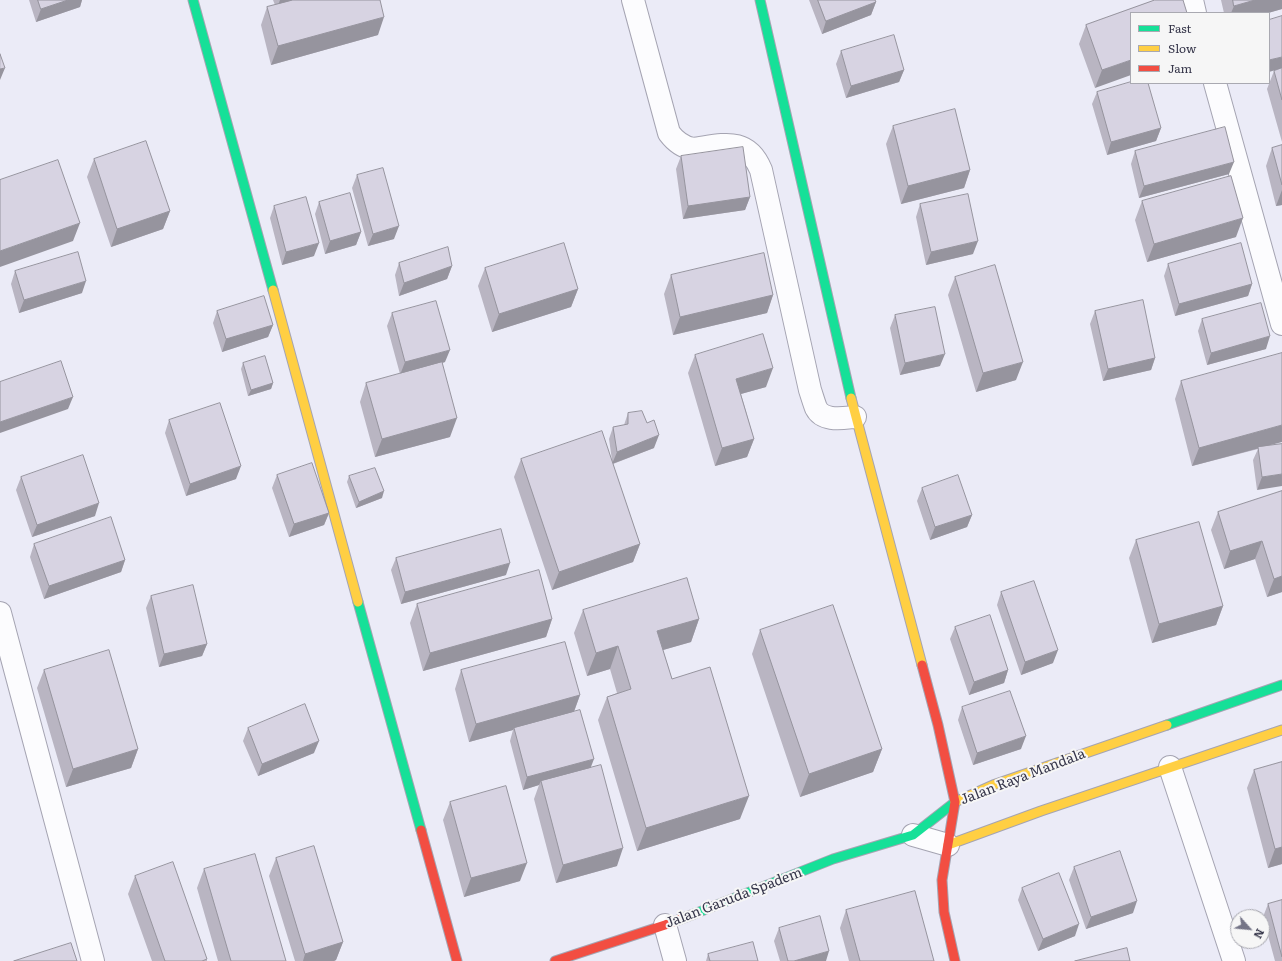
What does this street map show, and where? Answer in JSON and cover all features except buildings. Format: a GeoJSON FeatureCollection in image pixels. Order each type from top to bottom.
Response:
{"type":"FeatureCollection","features":[{"type":"Feature","properties":{"kind":"main road"},"geometry":{"type":"LineString","coordinates":[[193,0],[458,961]]}},
{"type":"Feature","properties":{"kind":"main road"},"geometry":{"type":"LineString","coordinates":[[760,0],[855,417],[936,718],[955,802],[942,880],[944,912],[955,961]]}},
{"type":"Feature","properties":{"kind":"main road","name":"Jalan Raya Mandala"},"geometry":{"type":"LineString","coordinates":[[913,836],[955,802],[993,785],[1282,685]]}},
{"type":"Feature","properties":{"kind":"main road"},"geometry":{"type":"LineString","coordinates":[[948,845],[1041,810],[1282,730]]}},
{"type":"Feature","properties":{"kind":"main road","name":"Jalan Garuda Spadem"},"geometry":{"type":"LineString","coordinates":[[555,961],[665,925],[833,859],[913,836]]}},
{"type":"Feature","properties":{"kind":"street"},"geometry":{"type":"LineString","coordinates":[[633,0],[669,133],[674,140],[692,149],[728,145],[737,146],[747,150],[758,163],[761,170],[810,390],[817,410],[827,417],[855,417]]}},
{"type":"Feature","properties":{"kind":"street"},"geometry":{"type":"LineString","coordinates":[[1192,0],[1195,12]]}},
{"type":"Feature","properties":{"kind":"street"},"geometry":{"type":"LineString","coordinates":[[1215,84],[1282,324]]}},
{"type":"Feature","properties":{"kind":"street"},"geometry":{"type":"LineString","coordinates":[[0,613],[93,961]]}},
{"type":"Feature","properties":{"kind":"street"},"geometry":{"type":"LineString","coordinates":[[1170,767],[1234,961]]}},
{"type":"Feature","properties":{"kind":"street"},"geometry":{"type":"LineString","coordinates":[[913,836],[948,845]]}},
{"type":"Feature","properties":{"kind":"street"},"geometry":{"type":"LineString","coordinates":[[665,925],[674,961]]}},
{"type":"Feature","properties":{"kind":"traffic: fast"},"geometry":{"type":"LineString","coordinates":[[193,0],[273,290]]}},
{"type":"Feature","properties":{"kind":"traffic: fast"},"geometry":{"type":"LineString","coordinates":[[760,0],[851,398]]}},
{"type":"Feature","properties":{"kind":"traffic: fast"},"geometry":{"type":"LineString","coordinates":[[358,602],[421,830]]}},
{"type":"Feature","properties":{"kind":"traffic: fast"},"geometry":{"type":"LineString","coordinates":[[1167,725],[1282,685]]}},
{"type":"Feature","properties":{"kind":"traffic: fast"},"geometry":{"type":"LineString","coordinates":[[694,914],[833,859],[913,835],[955,802]]}},
{"type":"Feature","properties":{"kind":"traffic: slow"},"geometry":{"type":"LineString","coordinates":[[273,290],[358,602]]}},
{"type":"Feature","properties":{"kind":"traffic: slow"},"geometry":{"type":"LineString","coordinates":[[851,398],[922,665]]}},
{"type":"Feature","properties":{"kind":"traffic: slow"},"geometry":{"type":"LineString","coordinates":[[955,802],[993,785],[1167,725]]}},
{"type":"Feature","properties":{"kind":"traffic: slow"},"geometry":{"type":"LineString","coordinates":[[948,845],[1041,811],[1282,730]]}},
{"type":"Feature","properties":{"kind":"traffic: jam"},"geometry":{"type":"LineString","coordinates":[[922,665],[938,725],[955,802],[942,880],[944,912],[955,961]]}},
{"type":"Feature","properties":{"kind":"traffic: jam"},"geometry":{"type":"LineString","coordinates":[[421,830],[457,961]]}},
{"type":"Feature","properties":{"kind":"traffic: jam"},"geometry":{"type":"LineString","coordinates":[[555,961],[694,914]]}}]}
